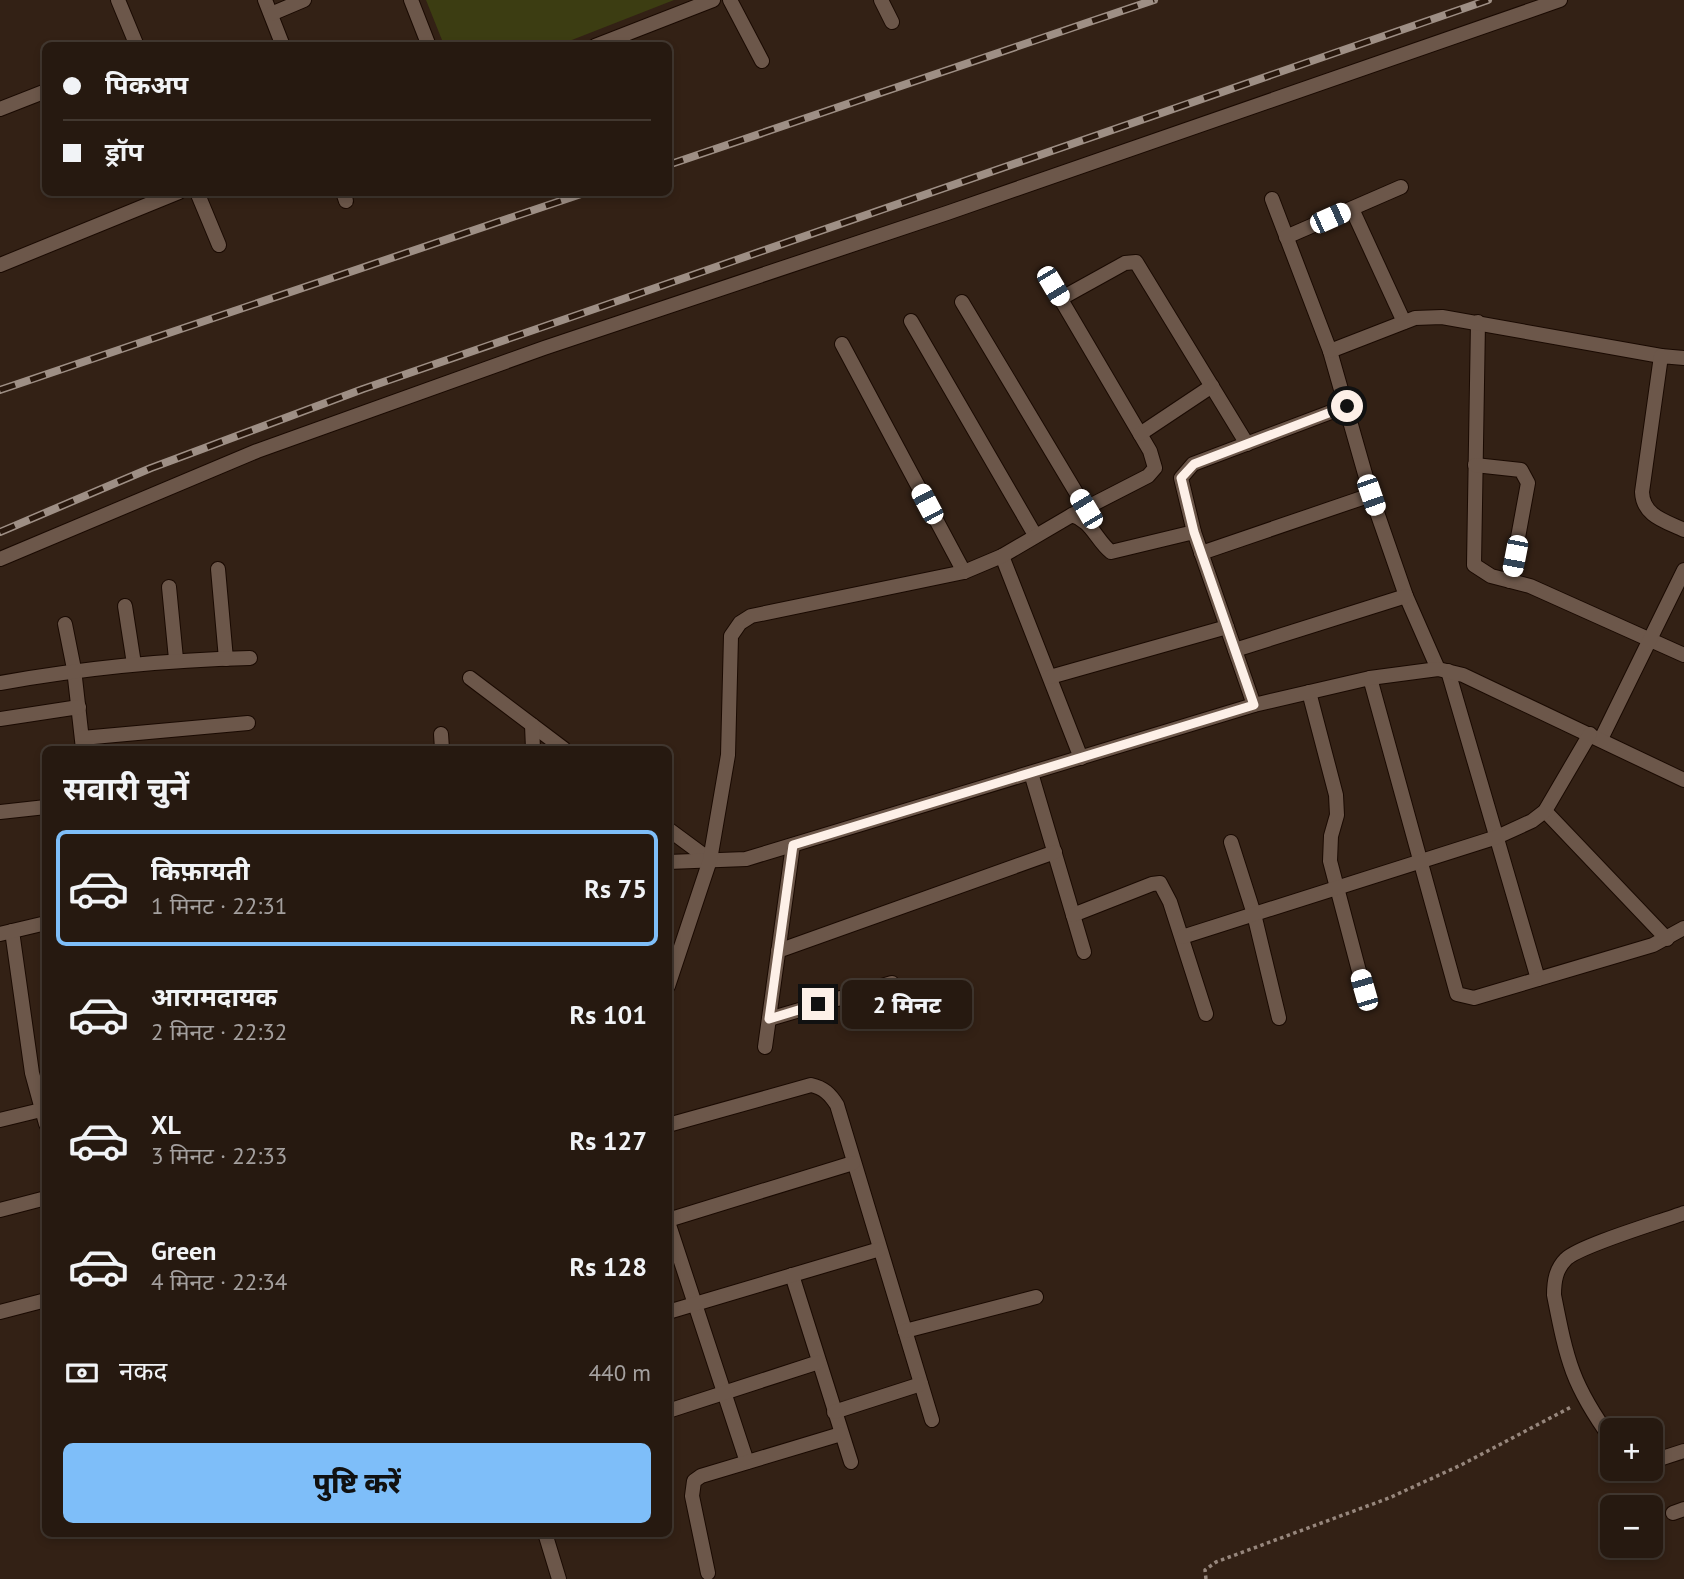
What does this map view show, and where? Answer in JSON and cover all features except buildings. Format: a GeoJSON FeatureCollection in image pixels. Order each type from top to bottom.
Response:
{"type":"FeatureCollection","features":[{"type":"Feature","properties":{"kind":"street"},"geometry":{"type":"LineString","coordinates":[[118,0],[135,42]]}},
{"type":"Feature","properties":{"kind":"street"},"geometry":{"type":"LineString","coordinates":[[282,42],[268,7],[304,0]]}},
{"type":"Feature","properties":{"kind":"street"},"geometry":{"type":"LineString","coordinates":[[411,0],[427,42]]}},
{"type":"Feature","properties":{"kind":"street"},"geometry":{"type":"LineString","coordinates":[[605,42],[713,0]]}},
{"type":"Feature","properties":{"kind":"street"},"geometry":{"type":"LineString","coordinates":[[730,0],[762,61]]}},
{"type":"Feature","properties":{"kind":"street"},"geometry":{"type":"LineString","coordinates":[[881,0],[892,22]]}},
{"type":"Feature","properties":{"kind":"street"},"geometry":{"type":"LineString","coordinates":[[0,559],[257,451],[478,372],[1560,0]]}},
{"type":"Feature","properties":{"kind":"street"},"geometry":{"type":"LineString","coordinates":[[0,109],[42,93]]}},
{"type":"Feature","properties":{"kind":"street"},"geometry":{"type":"LineString","coordinates":[[1286,237],[1401,187]]}},
{"type":"Feature","properties":{"kind":"street"},"geometry":{"type":"LineString","coordinates":[[0,265],[169,196]]}},
{"type":"Feature","properties":{"kind":"street"},"geometry":{"type":"LineString","coordinates":[[199,196],[219,245]]}},
{"type":"Feature","properties":{"kind":"street"},"geometry":{"type":"LineString","coordinates":[[1272,199],[1330,351],[1371,495],[1406,596],[1443,670],[1497,837],[1538,979]]}},
{"type":"Feature","properties":{"kind":"street"},"geometry":{"type":"LineString","coordinates":[[1352,209],[1404,322]]}},
{"type":"Feature","properties":{"kind":"street"},"geometry":{"type":"LineString","coordinates":[[1060,299],[1125,263],[1136,262],[1247,444]]}},
{"type":"Feature","properties":{"kind":"street"},"geometry":{"type":"LineString","coordinates":[[673,957],[710,860],[728,755],[731,636],[740,623],[751,616],[964,572],[1002,556],[1035,535],[1148,476],[1155,468],[1140,433],[1046,274]]}},
{"type":"Feature","properties":{"kind":"street"},"geometry":{"type":"LineString","coordinates":[[962,302],[1079,512],[1102,544],[1111,552],[1194,532]]}},
{"type":"Feature","properties":{"kind":"street"},"geometry":{"type":"LineString","coordinates":[[1330,351],[1415,318],[1442,317],[1684,358]]}},
{"type":"Feature","properties":{"kind":"street"},"geometry":{"type":"LineString","coordinates":[[911,321],[1035,535]]}},
{"type":"Feature","properties":{"kind":"street"},"geometry":{"type":"LineString","coordinates":[[1478,322],[1474,565],[1491,576],[1530,586],[1684,655]]}},
{"type":"Feature","properties":{"kind":"street"},"geometry":{"type":"LineString","coordinates":[[842,344],[964,572]]}},
{"type":"Feature","properties":{"kind":"street"},"geometry":{"type":"LineString","coordinates":[[1661,356],[1642,502],[1653,515],[1684,530]]}},
{"type":"Feature","properties":{"kind":"street"},"geometry":{"type":"LineString","coordinates":[[1140,433],[1212,386]]}},
{"type":"Feature","properties":{"kind":"street"},"geometry":{"type":"LineString","coordinates":[[1254,705],[1194,532],[1181,478],[1194,464],[1347,406]]}},
{"type":"Feature","properties":{"kind":"street"},"geometry":{"type":"LineString","coordinates":[[1475,465],[1521,470],[1526,475],[1528,483],[1510,581]]}},
{"type":"Feature","properties":{"kind":"street"},"geometry":{"type":"LineString","coordinates":[[1201,553],[1371,495]]}},
{"type":"Feature","properties":{"kind":"street"},"geometry":{"type":"LineString","coordinates":[[1002,556],[1081,758]]}},
{"type":"Feature","properties":{"kind":"street"},"geometry":{"type":"LineString","coordinates":[[218,569],[226,659]]}},
{"type":"Feature","properties":{"kind":"street"},"geometry":{"type":"LineString","coordinates":[[1182,937],[1497,837],[1532,821],[1545,811],[1596,736],[1651,639],[1684,570]]}},
{"type":"Feature","properties":{"kind":"street"},"geometry":{"type":"LineString","coordinates":[[170,587],[176,659]]}},
{"type":"Feature","properties":{"kind":"street"},"geometry":{"type":"LineString","coordinates":[[1235,650],[1406,596]]}},
{"type":"Feature","properties":{"kind":"street"},"geometry":{"type":"LineString","coordinates":[[125,606],[134,664]]}},
{"type":"Feature","properties":{"kind":"street"},"geometry":{"type":"LineString","coordinates":[[65,624],[75,669],[83,744],[248,723]]}},
{"type":"Feature","properties":{"kind":"street"},"geometry":{"type":"LineString","coordinates":[[1049,677],[1227,627]]}},
{"type":"Feature","properties":{"kind":"street"},"geometry":{"type":"LineString","coordinates":[[0,683],[75,669],[176,659],[250,658]]}},
{"type":"Feature","properties":{"kind":"street"},"geometry":{"type":"LineString","coordinates":[[672,862],[746,859],[1254,705],[1370,678],[1443,670],[1596,736],[1684,780]]}},
{"type":"Feature","properties":{"kind":"street"},"geometry":{"type":"LineString","coordinates":[[470,678],[560,746]]}},
{"type":"Feature","properties":{"kind":"street"},"geometry":{"type":"LineString","coordinates":[[1370,678],[1457,993],[1474,998],[1667,939],[1684,928]]}},
{"type":"Feature","properties":{"kind":"street"},"geometry":{"type":"LineString","coordinates":[[1309,692],[1336,795],[1337,815],[1330,848],[1336,888],[1364,990]]}},
{"type":"Feature","properties":{"kind":"street"},"geometry":{"type":"LineString","coordinates":[[0,719],[79,707]]}},
{"type":"Feature","properties":{"kind":"street"},"geometry":{"type":"LineString","coordinates":[[533,725],[533,746]]}},
{"type":"Feature","properties":{"kind":"street"},"geometry":{"type":"LineString","coordinates":[[442,734],[442,746]]}},
{"type":"Feature","properties":{"kind":"street"},"geometry":{"type":"LineString","coordinates":[[1031,773],[1084,952]]}},
{"type":"Feature","properties":{"kind":"street"},"geometry":{"type":"LineString","coordinates":[[0,811],[42,807]]}},
{"type":"Feature","properties":{"kind":"street"},"geometry":{"type":"LineString","coordinates":[[1545,811],[1667,939]]}},
{"type":"Feature","properties":{"kind":"street"},"geometry":{"type":"LineString","coordinates":[[672,832],[710,860]]}},
{"type":"Feature","properties":{"kind":"street"},"geometry":{"type":"LineString","coordinates":[[1231,842],[1254,914],[1279,1018]]}},
{"type":"Feature","properties":{"kind":"street"},"geometry":{"type":"LineString","coordinates":[[765,1047],[793,845]]}},
{"type":"Feature","properties":{"kind":"street"},"geometry":{"type":"LineString","coordinates":[[778,951],[1055,852]]}},
{"type":"Feature","properties":{"kind":"street"},"geometry":{"type":"LineString","coordinates":[[1073,915],[1160,883],[1166,889],[1206,1014]]}},
{"type":"Feature","properties":{"kind":"street"},"geometry":{"type":"LineString","coordinates":[[42,924],[6,932],[42,1112]]}},
{"type":"Feature","properties":{"kind":"street"},"geometry":{"type":"LineString","coordinates":[[769,1019],[892,983]]}},
{"type":"Feature","properties":{"kind":"street"},"geometry":{"type":"LineString","coordinates":[[672,1124],[811,1085],[822,1088],[837,1105],[932,1420]]}},
{"type":"Feature","properties":{"kind":"street"},"geometry":{"type":"LineString","coordinates":[[0,1120],[42,1117]]}},
{"type":"Feature","properties":{"kind":"street"},"geometry":{"type":"LineString","coordinates":[[672,1220],[853,1163]]}},
{"type":"Feature","properties":{"kind":"street"},"geometry":{"type":"LineString","coordinates":[[0,1210],[42,1199]]}},
{"type":"Feature","properties":{"kind":"street"},"geometry":{"type":"LineString","coordinates":[[1600,1423],[1584,1401],[1566,1359],[1554,1295],[1559,1268],[1576,1253],[1684,1213]]}},
{"type":"Feature","properties":{"kind":"street"},"geometry":{"type":"LineString","coordinates":[[672,1233],[747,1462]]}},
{"type":"Feature","properties":{"kind":"street"},"geometry":{"type":"LineString","coordinates":[[672,1311],[880,1250]]}},
{"type":"Feature","properties":{"kind":"street"},"geometry":{"type":"LineString","coordinates":[[792,1275],[851,1462]]}},
{"type":"Feature","properties":{"kind":"street"},"geometry":{"type":"LineString","coordinates":[[905,1331],[1036,1297]]}},
{"type":"Feature","properties":{"kind":"street"},"geometry":{"type":"LineString","coordinates":[[0,1312],[42,1301]]}},
{"type":"Feature","properties":{"kind":"street"},"geometry":{"type":"LineString","coordinates":[[672,1410],[819,1362]]}},
{"type":"Feature","properties":{"kind":"street"},"geometry":{"type":"LineString","coordinates":[[834,1412],[921,1384]]}},
{"type":"Feature","properties":{"kind":"street"},"geometry":{"type":"LineString","coordinates":[[708,1573],[691,1487],[701,1476],[841,1434]]}},
{"type":"Feature","properties":{"kind":"street"},"geometry":{"type":"LineString","coordinates":[[1663,1458],[1684,1451]]}},
{"type":"Feature","properties":{"kind":"street"},"geometry":{"type":"LineString","coordinates":[[546,1537],[559,1579]]}},
{"type":"Feature","properties":{"kind":"path"},"geometry":{"type":"LineString","coordinates":[[1206,1579],[1205,1570],[1216,1562],[1389,1498],[1461,1465],[1584,1401]]}},
{"type":"Feature","properties":{"kind":"shaded area"},"geometry":{"type":"Polygon","coordinates":[[[426,0],[674,0],[567,42],[443,42],[426,0]]]}},
{"type":"Feature","properties":{"kind":"railway"},"geometry":{"type":"LineString","coordinates":[[672,164],[1154,0]]}},
{"type":"Feature","properties":{"kind":"railway"},"geometry":{"type":"LineString","coordinates":[[0,532],[151,468],[363,389],[1488,0]]}},
{"type":"Feature","properties":{"kind":"railway"},"geometry":{"type":"LineString","coordinates":[[0,390],[575,196]]}},
{"type":"Feature","properties":{"kind":"route"},"geometry":{"type":"LineString","coordinates":[[818,1004],[769,1019],[793,845],[1254,705],[1194,532],[1181,478],[1194,464],[1347,406]]}}]}
